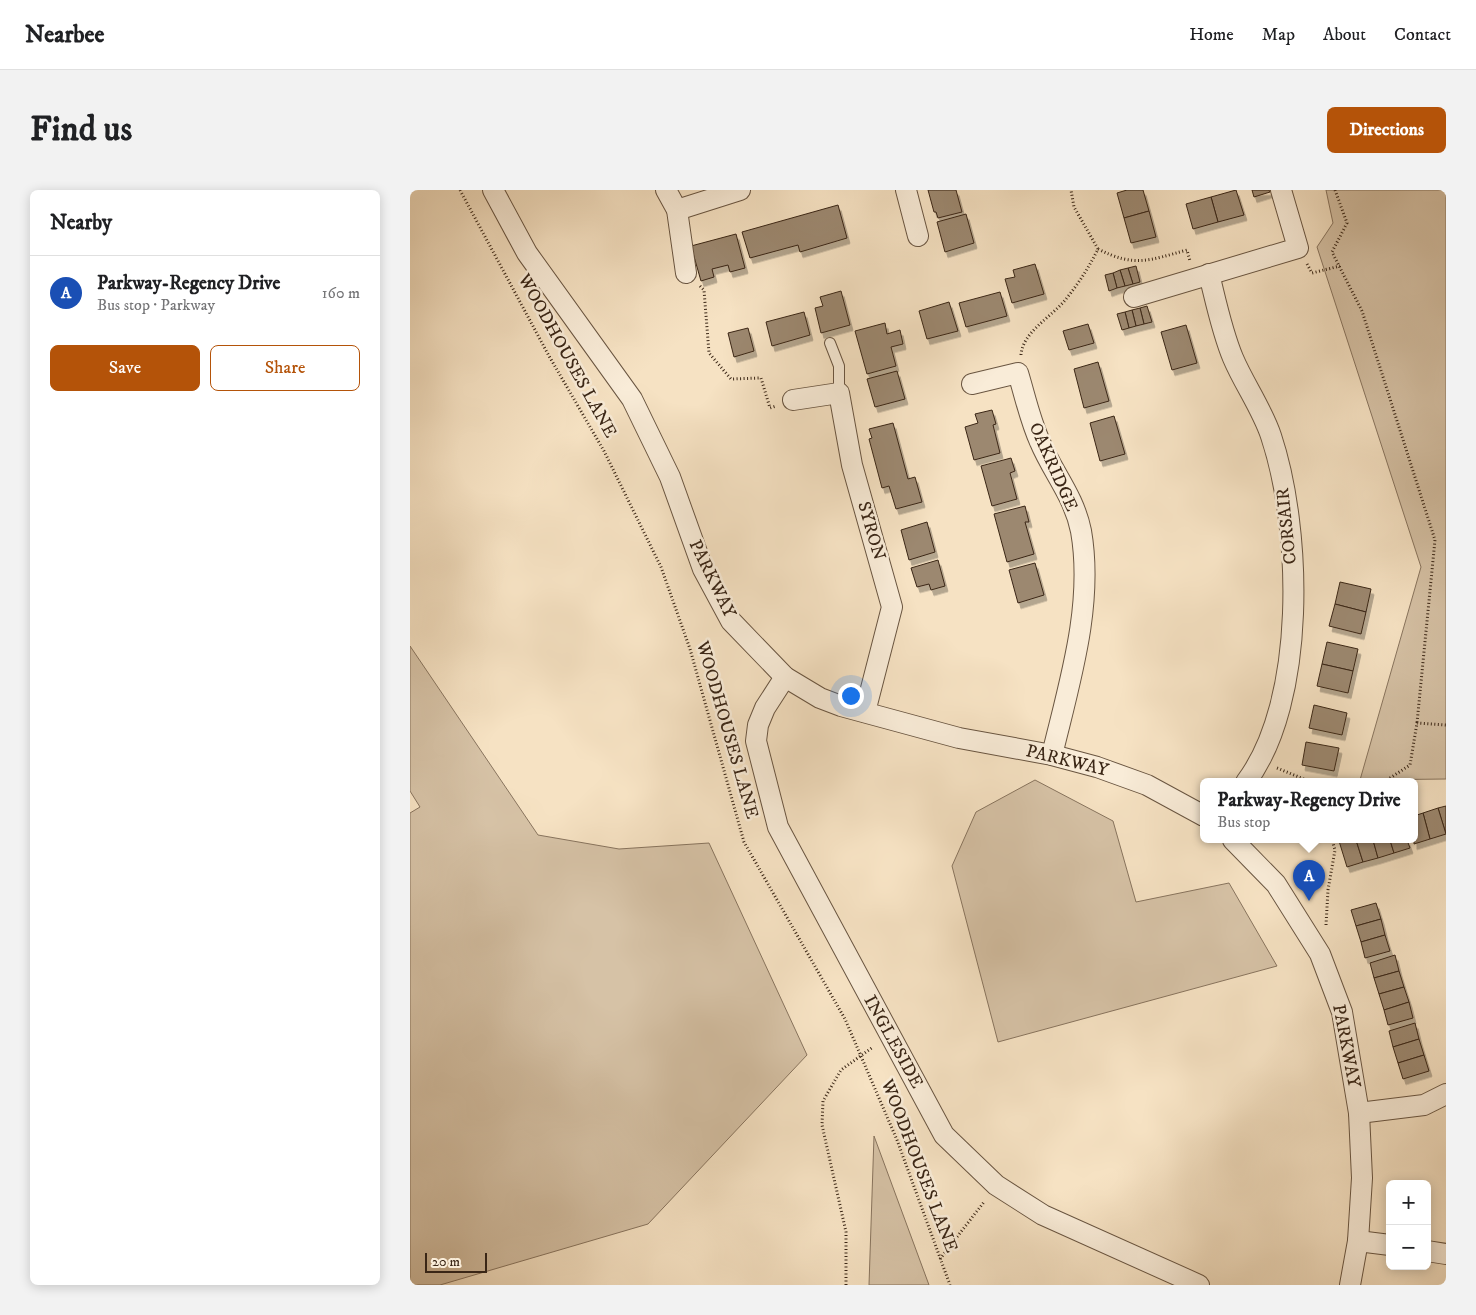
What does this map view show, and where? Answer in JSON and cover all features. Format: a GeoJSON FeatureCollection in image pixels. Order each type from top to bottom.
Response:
{"type":"FeatureCollection","features":[{"type":"Feature","properties":{"kind":"street","name":"PARKWAY"},"geometry":{"type":"LineString","coordinates":[[493,190],[527,253],[632,399],[670,477],[703,568],[731,621],[785,677],[820,698],[865,712],[959,738],[1052,755],[1097,767],[1148,785],[1200,814]]}},
{"type":"Feature","properties":{"kind":"street"},"geometry":{"type":"LineString","coordinates":[[666,190],[677,210],[686,273]]}},
{"type":"Feature","properties":{"kind":"street"},"geometry":{"type":"LineString","coordinates":[[677,210],[740,190]]}},
{"type":"Feature","properties":{"kind":"street"},"geometry":{"type":"LineString","coordinates":[[906,190],[918,236]]}},
{"type":"Feature","properties":{"kind":"street"},"geometry":{"type":"LineString","coordinates":[[1134,297],[1298,248],[1281,190]]}},
{"type":"Feature","properties":{"kind":"street","name":"CORSAIR"},"geometry":{"type":"LineString","coordinates":[[1202,276],[1232,356],[1270,435],[1283,481],[1289,528],[1293,614],[1289,657],[1281,705],[1260,761],[1249,778]]}},
{"type":"Feature","properties":{"kind":"street"},"geometry":{"type":"LineString","coordinates":[[972,384],[1018,373]]}},
{"type":"Feature","properties":{"kind":"street","name":"OAKRIDGE"},"geometry":{"type":"LineString","coordinates":[[1018,373],[1040,443],[1067,489],[1080,531],[1084,603],[1078,643],[1052,755]]}},
{"type":"Feature","properties":{"kind":"street"},"geometry":{"type":"LineString","coordinates":[[793,400],[839,393]]}},
{"type":"Feature","properties":{"kind":"street","name":"SYRON"},"geometry":{"type":"LineString","coordinates":[[839,393],[852,465],[892,607],[865,712]]}},
{"type":"Feature","properties":{"kind":"street","name":"INGLESIDE"},"geometry":{"type":"LineString","coordinates":[[785,677],[765,708],[758,725],[756,741],[778,827],[944,1135],[996,1185],[1043,1215],[1199,1285]]}},
{"type":"Feature","properties":{"kind":"street","name":"PARKWAY"},"geometry":{"type":"LineString","coordinates":[[1236,843],[1276,884],[1320,954],[1342,1012],[1359,1113],[1362,1178],[1358,1241],[1350,1285]]}},
{"type":"Feature","properties":{"kind":"street"},"geometry":{"type":"LineString","coordinates":[[1359,1113],[1424,1105],[1446,1094]]}},
{"type":"Feature","properties":{"kind":"street"},"geometry":{"type":"LineString","coordinates":[[1358,1241],[1386,1244]]}},
{"type":"Feature","properties":{"kind":"street"},"geometry":{"type":"LineString","coordinates":[[1431,1252],[1446,1254]]}},
{"type":"Feature","properties":{"kind":"lane"},"geometry":{"type":"LineString","coordinates":[[830,343],[839,366],[839,393]]}},
{"type":"Feature","properties":{"kind":"path","name":"WOODHOUSES LANE"},"geometry":{"type":"LineString","coordinates":[[460,190],[549,356],[604,451],[661,566],[690,649],[744,842],[845,1019],[897,1140],[950,1285]]}},
{"type":"Feature","properties":{"kind":"path"},"geometry":{"type":"LineString","coordinates":[[1071,190],[1074,207],[1098,249],[1117,259],[1132,262],[1187,250],[1202,276]]}},
{"type":"Feature","properties":{"kind":"path"},"geometry":{"type":"LineString","coordinates":[[1335,190],[1347,223],[1332,252],[1362,311],[1435,540],[1417,723],[1410,765],[1390,778]]}},
{"type":"Feature","properties":{"kind":"path"},"geometry":{"type":"LineString","coordinates":[[1298,248],[1312,274],[1340,266]]}},
{"type":"Feature","properties":{"kind":"path"},"geometry":{"type":"LineString","coordinates":[[1018,373],[1022,345],[1064,301],[1086,272],[1098,249]]}},
{"type":"Feature","properties":{"kind":"path"},"geometry":{"type":"LineString","coordinates":[[686,273],[704,290],[709,353],[714,360],[731,379],[761,378],[770,408],[793,400]]}},
{"type":"Feature","properties":{"kind":"path"},"geometry":{"type":"LineString","coordinates":[[1417,723],[1446,725]]}},
{"type":"Feature","properties":{"kind":"path"},"geometry":{"type":"LineString","coordinates":[[1260,761],[1301,778]]}},
{"type":"Feature","properties":{"kind":"path"},"geometry":{"type":"LineString","coordinates":[[1320,954],[1328,917],[1327,897],[1335,850],[1333,843]]}},
{"type":"Feature","properties":{"kind":"path"},"geometry":{"type":"LineString","coordinates":[[846,1285],[846,1232],[822,1125],[823,1102],[841,1070],[861,1055]]}},
{"type":"Feature","properties":{"kind":"path"},"geometry":{"type":"LineString","coordinates":[[940,1259],[996,1185]]}},
{"type":"Feature","properties":{"kind":"shaded area"},"geometry":{"type":"Polygon","coordinates":[[[1326,190],[1446,190],[1446,779],[1361,778],[1421,567],[1317,247],[1333,223],[1326,190]]]}},
{"type":"Feature","properties":{"kind":"shaded area"},"geometry":{"type":"Polygon","coordinates":[[[410,646],[538,835],[619,849],[709,843],[807,1055],[648,1224],[440,1285],[410,1285],[410,813],[420,807],[410,791],[410,646]]]}},
{"type":"Feature","properties":{"kind":"shaded area"},"geometry":{"type":"Polygon","coordinates":[[[1035,780],[1113,821],[1136,902],[1229,883],[1277,966],[998,1042],[952,866],[976,812],[1035,780]]]}},
{"type":"Feature","properties":{"kind":"shaded area"},"geometry":{"type":"Polygon","coordinates":[[[874,1136],[929,1285],[869,1285],[874,1136]]]}},
{"type":"Feature","properties":{"kind":"building"},"geometry":{"type":"Polygon","coordinates":[[[928,190],[956,190],[962,212],[938,218],[936,212],[934,212],[928,190]]]}},
{"type":"Feature","properties":{"kind":"building"},"geometry":{"type":"Polygon","coordinates":[[[1127,190],[1143,190],[1149,211],[1124,218],[1117,193],[1127,190]]]}},
{"type":"Feature","properties":{"kind":"building"},"geometry":{"type":"Polygon","coordinates":[[[1236,190],[1244,215],[1218,222],[1211,197],[1236,190]]]}},
{"type":"Feature","properties":{"kind":"building"},"geometry":{"type":"Polygon","coordinates":[[[1252,190],[1269,190],[1270,192],[1254,197],[1252,190]]]}},
{"type":"Feature","properties":{"kind":"building"},"geometry":{"type":"Polygon","coordinates":[[[1211,197],[1218,222],[1193,229],[1186,204],[1211,197]]]}},
{"type":"Feature","properties":{"kind":"building"},"geometry":{"type":"Polygon","coordinates":[[[838,205],[847,238],[800,252],[798,245],[750,258],[742,232],[838,205]]]}},
{"type":"Feature","properties":{"kind":"building"},"geometry":{"type":"Polygon","coordinates":[[[1149,211],[1156,237],[1131,243],[1124,218],[1149,211]]]}},
{"type":"Feature","properties":{"kind":"building"},"geometry":{"type":"Polygon","coordinates":[[[966,214],[974,243],[945,252],[937,222],[966,214]]]}},
{"type":"Feature","properties":{"kind":"building"},"geometry":{"type":"Polygon","coordinates":[[[736,234],[745,268],[730,272],[728,265],[712,269],[714,277],[701,281],[691,246],[736,234]]]}},
{"type":"Feature","properties":{"kind":"building"},"geometry":{"type":"Polygon","coordinates":[[[1035,264],[1044,294],[1012,303],[1005,279],[1015,277],[1013,270],[1035,264]]]}},
{"type":"Feature","properties":{"kind":"building"},"geometry":{"type":"Polygon","coordinates":[[[1136,266],[1140,282],[1133,284],[1128,268],[1136,266]]]}},
{"type":"Feature","properties":{"kind":"building"},"geometry":{"type":"Polygon","coordinates":[[[1128,268],[1133,284],[1125,286],[1120,270],[1128,268]]]}},
{"type":"Feature","properties":{"kind":"building"},"geometry":{"type":"Polygon","coordinates":[[[1120,270],[1125,286],[1117,288],[1113,273],[1120,270]]]}},
{"type":"Feature","properties":{"kind":"building"},"geometry":{"type":"Polygon","coordinates":[[[1113,273],[1117,288],[1109,291],[1105,275],[1113,273]]]}},
{"type":"Feature","properties":{"kind":"building"},"geometry":{"type":"Polygon","coordinates":[[[841,291],[850,325],[821,333],[815,308],[823,306],[820,297],[841,291]]]}},
{"type":"Feature","properties":{"kind":"building"},"geometry":{"type":"Polygon","coordinates":[[[1000,292],[1007,316],[966,327],[959,303],[1000,292]]]}},
{"type":"Feature","properties":{"kind":"building"},"geometry":{"type":"Polygon","coordinates":[[[949,302],[958,331],[927,339],[919,311],[949,302]]]}},
{"type":"Feature","properties":{"kind":"building"},"geometry":{"type":"Polygon","coordinates":[[[1147,306],[1152,322],[1144,324],[1140,308],[1147,306]]]}},
{"type":"Feature","properties":{"kind":"building"},"geometry":{"type":"Polygon","coordinates":[[[1140,308],[1144,324],[1136,326],[1132,310],[1140,308]]]}},
{"type":"Feature","properties":{"kind":"building"},"geometry":{"type":"Polygon","coordinates":[[[1132,310],[1136,326],[1129,328],[1125,312],[1132,310]]]}},
{"type":"Feature","properties":{"kind":"building"},"geometry":{"type":"Polygon","coordinates":[[[804,312],[810,335],[772,346],[766,322],[804,312]]]}},
{"type":"Feature","properties":{"kind":"building"},"geometry":{"type":"Polygon","coordinates":[[[1125,312],[1129,328],[1122,330],[1117,314],[1125,312]]]}},
{"type":"Feature","properties":{"kind":"building"},"geometry":{"type":"Polygon","coordinates":[[[885,323],[887,334],[900,330],[903,344],[891,347],[896,366],[867,374],[855,331],[885,323]]]}},
{"type":"Feature","properties":{"kind":"building"},"geometry":{"type":"Polygon","coordinates":[[[1088,324],[1094,343],[1069,350],[1063,331],[1088,324]]]}},
{"type":"Feature","properties":{"kind":"building"},"geometry":{"type":"Polygon","coordinates":[[[1186,325],[1197,363],[1172,370],[1161,332],[1186,325]]]}},
{"type":"Feature","properties":{"kind":"building"},"geometry":{"type":"Polygon","coordinates":[[[748,328],[754,351],[734,357],[728,333],[748,328]]]}},
{"type":"Feature","properties":{"kind":"building"},"geometry":{"type":"Polygon","coordinates":[[[1098,362],[1109,401],[1084,408],[1074,369],[1098,362]]]}},
{"type":"Feature","properties":{"kind":"building"},"geometry":{"type":"Polygon","coordinates":[[[897,371],[905,399],[875,407],[867,379],[897,371]]]}},
{"type":"Feature","properties":{"kind":"building"},"geometry":{"type":"Polygon","coordinates":[[[992,410],[996,424],[993,425],[1000,453],[974,460],[965,427],[978,423],[975,414],[992,410]]]}},
{"type":"Feature","properties":{"kind":"building"},"geometry":{"type":"Polygon","coordinates":[[[1114,416],[1125,454],[1100,461],[1090,423],[1114,416]]]}},
{"type":"Feature","properties":{"kind":"building"},"geometry":{"type":"Polygon","coordinates":[[[893,423],[908,479],[915,477],[922,502],[896,509],[889,486],[882,488],[869,439],[872,438],[869,429],[893,423]]]}},
{"type":"Feature","properties":{"kind":"building"},"geometry":{"type":"Polygon","coordinates":[[[1011,458],[1015,471],[1010,473],[1017,499],[992,506],[981,466],[1011,458]]]}},
{"type":"Feature","properties":{"kind":"building"},"geometry":{"type":"Polygon","coordinates":[[[1025,506],[1029,522],[1025,522],[1034,554],[1007,562],[994,514],[1025,506]]]}},
{"type":"Feature","properties":{"kind":"building"},"geometry":{"type":"Polygon","coordinates":[[[927,522],[935,552],[909,560],[901,530],[927,522]]]}},
{"type":"Feature","properties":{"kind":"building"},"geometry":{"type":"Polygon","coordinates":[[[938,560],[945,586],[931,590],[929,584],[917,587],[911,568],[938,560]]]}},
{"type":"Feature","properties":{"kind":"building"},"geometry":{"type":"Polygon","coordinates":[[[1035,563],[1044,595],[1018,603],[1009,570],[1035,563]]]}},
{"type":"Feature","properties":{"kind":"building"},"geometry":{"type":"Polygon","coordinates":[[[1340,582],[1371,589],[1366,612],[1335,604],[1340,582]]]}},
{"type":"Feature","properties":{"kind":"building"},"geometry":{"type":"Polygon","coordinates":[[[1335,604],[1366,612],[1361,634],[1329,626],[1335,604]]]}},
{"type":"Feature","properties":{"kind":"building"},"geometry":{"type":"Polygon","coordinates":[[[1327,642],[1358,649],[1353,671],[1322,664],[1327,642]]]}},
{"type":"Feature","properties":{"kind":"building"},"geometry":{"type":"Polygon","coordinates":[[[1322,664],[1353,671],[1348,693],[1317,686],[1322,664]]]}},
{"type":"Feature","properties":{"kind":"building"},"geometry":{"type":"Polygon","coordinates":[[[1314,705],[1347,713],[1342,735],[1309,728],[1314,705]]]}},
{"type":"Feature","properties":{"kind":"building"},"geometry":{"type":"Polygon","coordinates":[[[1306,742],[1339,748],[1334,771],[1302,765],[1306,742]]]}},
{"type":"Feature","properties":{"kind":"building"},"geometry":{"type":"Polygon","coordinates":[[[1446,806],[1446,834],[1438,808],[1446,806]]]}},
{"type":"Feature","properties":{"kind":"building"},"geometry":{"type":"Polygon","coordinates":[[[1438,808],[1446,834],[1430,839],[1423,813],[1438,808]]]}},
{"type":"Feature","properties":{"kind":"building"},"geometry":{"type":"Polygon","coordinates":[[[1423,813],[1430,839],[1418,843],[1418,815],[1423,813]]]}},
{"type":"Feature","properties":{"kind":"building"},"geometry":{"type":"Polygon","coordinates":[[[1340,843],[1357,843],[1363,862],[1347,867],[1340,843]]]}},
{"type":"Feature","properties":{"kind":"building"},"geometry":{"type":"Polygon","coordinates":[[[1357,843],[1374,843],[1378,858],[1363,862],[1357,843]]]}},
{"type":"Feature","properties":{"kind":"building"},"geometry":{"type":"Polygon","coordinates":[[[1374,843],[1391,843],[1394,853],[1378,858],[1374,843]]]}},
{"type":"Feature","properties":{"kind":"building"},"geometry":{"type":"Polygon","coordinates":[[[1391,843],[1408,843],[1410,848],[1394,853],[1391,843]]]}},
{"type":"Feature","properties":{"kind":"building"},"geometry":{"type":"Polygon","coordinates":[[[1376,903],[1381,919],[1356,926],[1351,910],[1376,903]]]}},
{"type":"Feature","properties":{"kind":"building"},"geometry":{"type":"Polygon","coordinates":[[[1381,919],[1385,935],[1361,942],[1356,926],[1381,919]]]}},
{"type":"Feature","properties":{"kind":"building"},"geometry":{"type":"Polygon","coordinates":[[[1385,935],[1390,951],[1365,958],[1361,942],[1385,935]]]}},
{"type":"Feature","properties":{"kind":"building"},"geometry":{"type":"Polygon","coordinates":[[[1395,955],[1399,971],[1374,978],[1370,963],[1395,955]]]}},
{"type":"Feature","properties":{"kind":"building"},"geometry":{"type":"Polygon","coordinates":[[[1399,971],[1404,987],[1379,994],[1374,978],[1399,971]]]}},
{"type":"Feature","properties":{"kind":"building"},"geometry":{"type":"Polygon","coordinates":[[[1404,987],[1409,1002],[1384,1010],[1379,994],[1404,987]]]}},
{"type":"Feature","properties":{"kind":"building"},"geometry":{"type":"Polygon","coordinates":[[[1409,1002],[1413,1018],[1388,1025],[1384,1010],[1409,1002]]]}},
{"type":"Feature","properties":{"kind":"building"},"geometry":{"type":"Polygon","coordinates":[[[1415,1023],[1419,1039],[1393,1047],[1389,1031],[1415,1023]]]}},
{"type":"Feature","properties":{"kind":"building"},"geometry":{"type":"Polygon","coordinates":[[[1419,1039],[1424,1055],[1398,1063],[1393,1047],[1419,1039]]]}},
{"type":"Feature","properties":{"kind":"building"},"geometry":{"type":"Polygon","coordinates":[[[1424,1055],[1429,1071],[1403,1079],[1398,1063],[1424,1055]]]}},
{"type":"Feature","properties":{"kind":"place","name":"Parkway-Regency Drive"},"geometry":{"type":"Point","coordinates":[1309,901]}}]}
